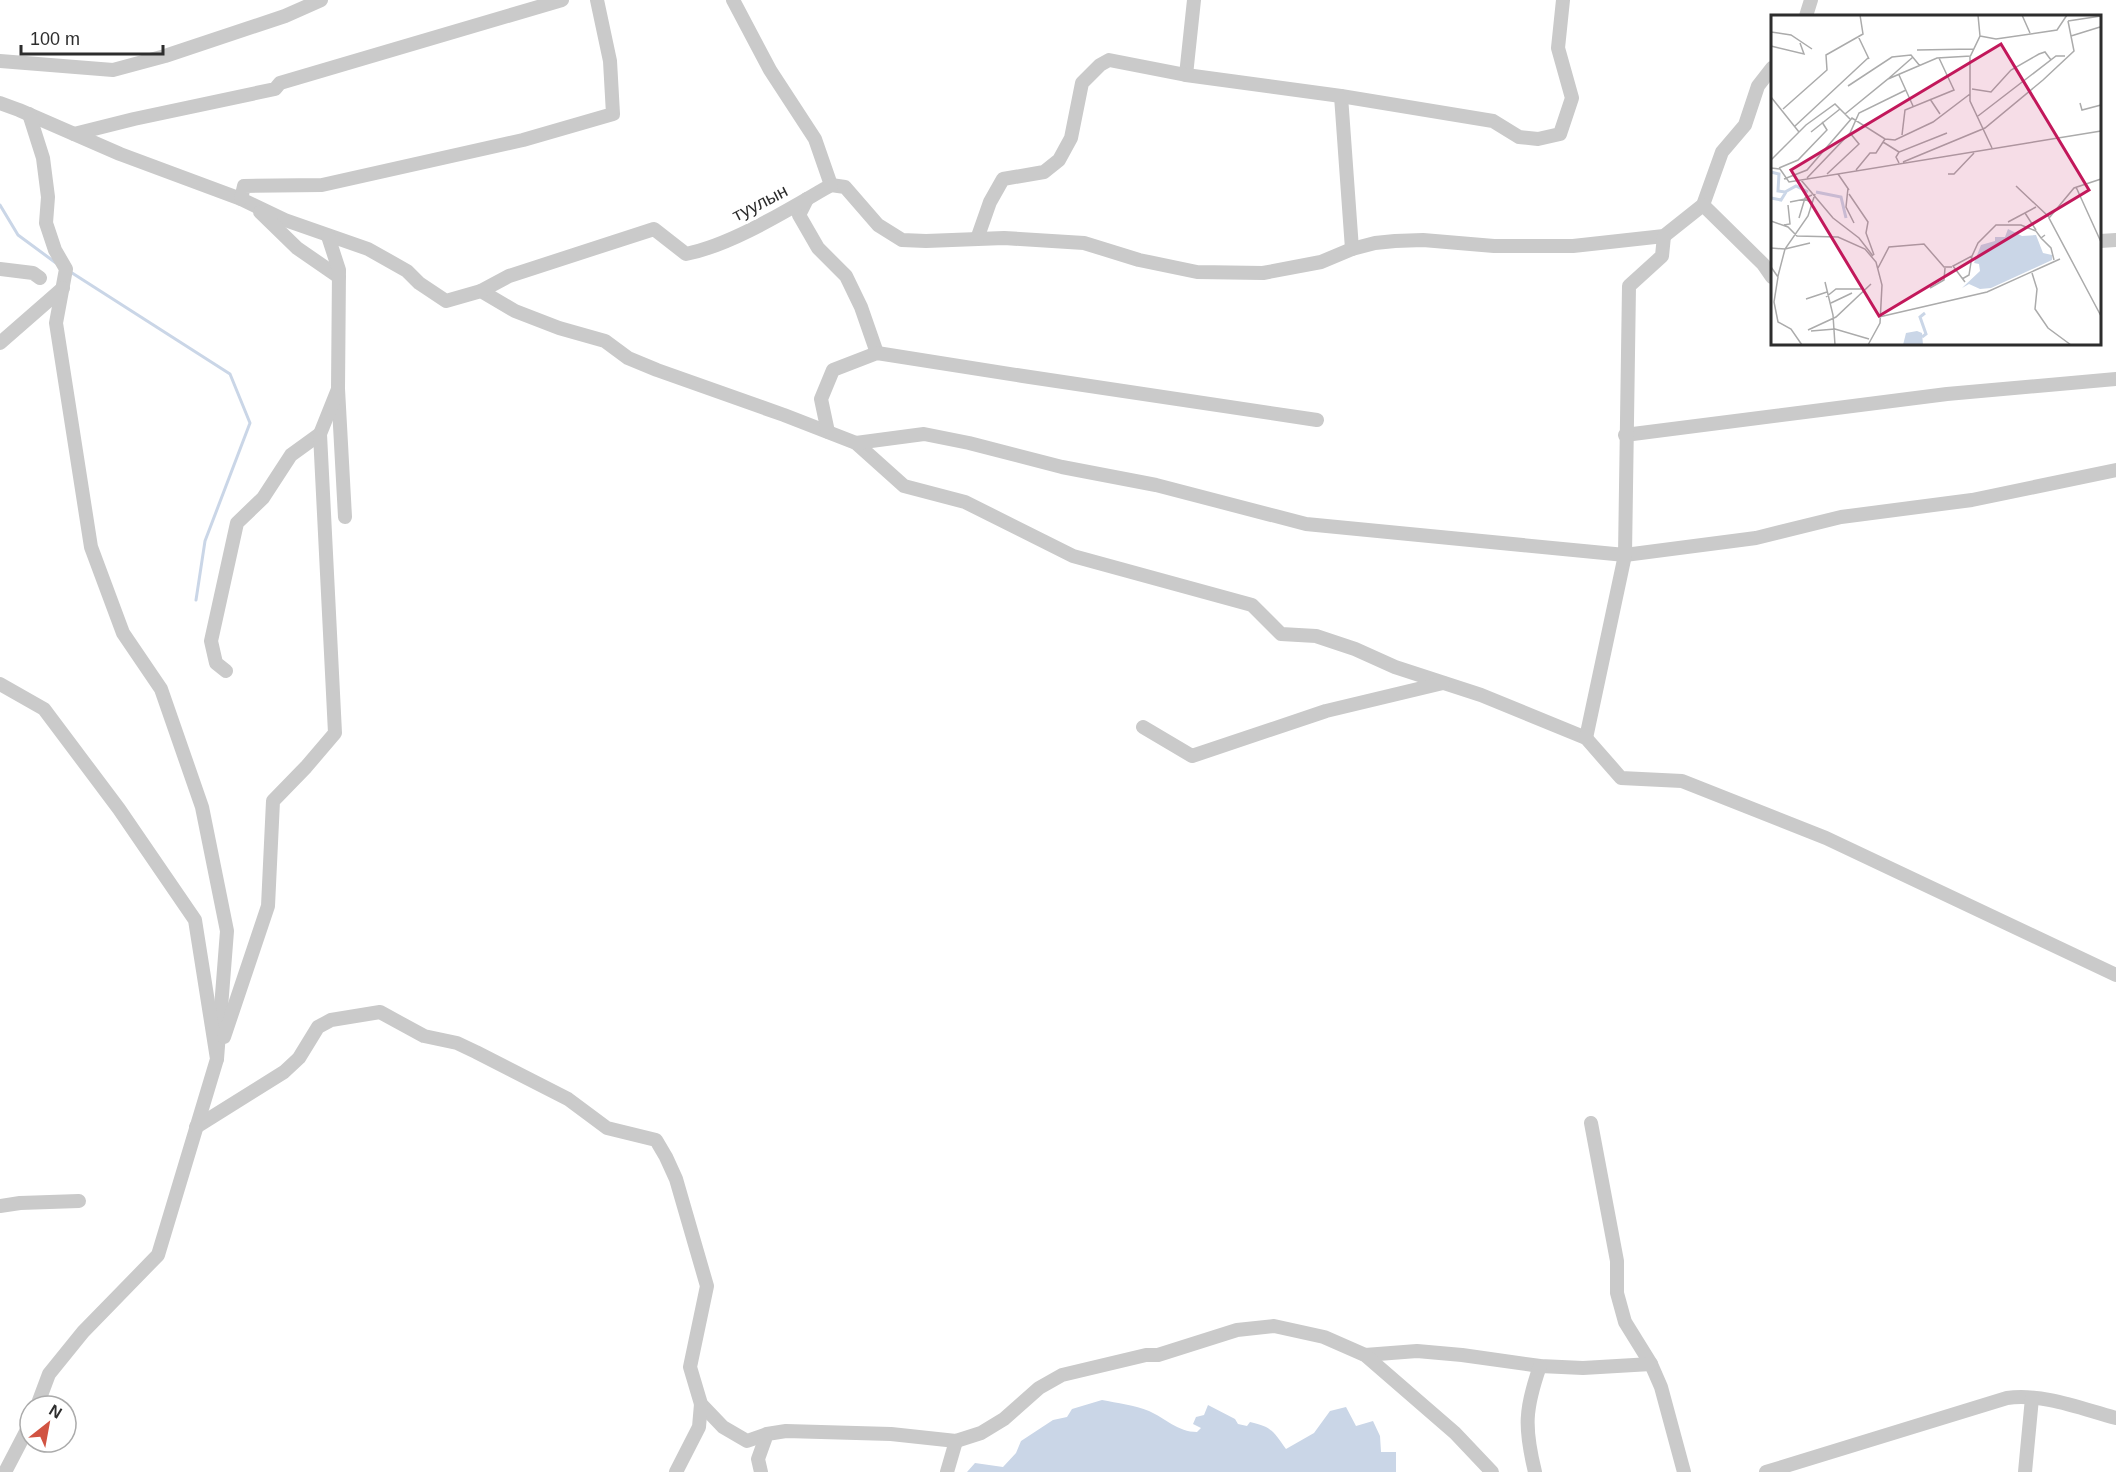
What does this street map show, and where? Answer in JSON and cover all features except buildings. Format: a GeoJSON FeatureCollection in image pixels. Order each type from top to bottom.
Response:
{"type":"FeatureCollection","features":[{"type":"Feature","properties":{"kind":"street"},"geometry":{"type":"LineString","coordinates":[[0,61],[113,70],[165,57],[321,0]]}},
{"type":"Feature","properties":{"kind":"street"},"geometry":{"type":"LineString","coordinates":[[74,134],[275,89],[280,83],[562,0]]}},
{"type":"Feature","properties":{"kind":"street"},"geometry":{"type":"LineString","coordinates":[[339,277],[297,248],[247,202],[244,186],[322,185],[523,140],[613,114],[610,61],[597,0]]}},
{"type":"Feature","properties":{"kind":"street"},"geometry":{"type":"LineString","coordinates":[[733,0],[770,70],[815,139],[831,185],[845,187],[878,225],[902,240],[1004,238],[1084,243],[1139,260],[1197,272],[1263,273],[1321,262],[1374,243],[1423,240],[1494,246],[1573,246],[1664,236],[1703,205],[1722,152],[1745,125],[1758,86],[1771,70]]}},
{"type":"Feature","properties":{"kind":"street"},"geometry":{"type":"LineString","coordinates":[[1186,75],[1194,0]]}},
{"type":"Feature","properties":{"kind":"street"},"geometry":{"type":"LineString","coordinates":[[977,239],[990,202],[1003,179],[1044,172],[1059,160],[1071,138],[1082,83],[1100,65],[1109,60],[1186,75],[1341,96],[1493,121],[1519,137],[1538,139],[1560,134],[1572,98],[1558,48],[1563,0]]}},
{"type":"Feature","properties":{"kind":"street"},"geometry":{"type":"LineString","coordinates":[[1806,15],[1811,0]]}},
{"type":"Feature","properties":{"kind":"street"},"geometry":{"type":"LineString","coordinates":[[1341,96],[1352,249]]}},
{"type":"Feature","properties":{"kind":"street"},"geometry":{"type":"LineString","coordinates":[[0,103],[130,158],[247,202],[285,220],[368,249],[407,271],[418,283],[446,301],[481,291],[515,311],[559,328],[605,341],[628,358],[657,370],[856,443],[904,486],[965,502],[1073,556],[1252,605],[1281,634],[1316,636],[1355,649],[1395,667],[1480,695],[1586,738],[1621,778],[1682,781],[1815,834],[2116,975]]}},
{"type":"Feature","properties":{"kind":"street"},"geometry":{"type":"LineString","coordinates":[[29,114],[43,158],[48,197],[46,224],[55,250],[66,269],[56,324],[91,547],[123,633],[161,689],[202,807],[227,931],[217,1059]]}},
{"type":"Feature","properties":{"kind":"street","name":"туулын"},"geometry":{"type":"LineString","coordinates":[[481,291],[509,276],[654,229],[686,254],[704,251],[778,216],[831,185]]}},
{"type":"Feature","properties":{"kind":"street"},"geometry":{"type":"LineString","coordinates":[[807,199],[799,215],[818,248],[846,276],[861,307],[877,352]]}},
{"type":"Feature","properties":{"kind":"street"},"geometry":{"type":"LineString","coordinates":[[1703,205],[1771,274]]}},
{"type":"Feature","properties":{"kind":"street"},"geometry":{"type":"LineString","coordinates":[[327,236],[339,270],[338,389],[345,517]]}},
{"type":"Feature","properties":{"kind":"street"},"geometry":{"type":"LineString","coordinates":[[1586,738],[1625,555],[1629,286],[1662,256],[1664,236]]}},
{"type":"Feature","properties":{"kind":"street"},"geometry":{"type":"LineString","coordinates":[[2101,241],[2116,240]]}},
{"type":"Feature","properties":{"kind":"street"},"geometry":{"type":"LineString","coordinates":[[0,269],[33,273],[40,278]]}},
{"type":"Feature","properties":{"kind":"street"},"geometry":{"type":"LineString","coordinates":[[2,336],[63,288]]}},
{"type":"Feature","properties":{"kind":"street"},"geometry":{"type":"LineString","coordinates":[[828,432],[821,399],[832,370],[877,352],[1317,420]]}},
{"type":"Feature","properties":{"kind":"street"},"geometry":{"type":"LineString","coordinates":[[1626,435],[1947,394],[2116,379]]}},
{"type":"Feature","properties":{"kind":"street"},"geometry":{"type":"LineString","coordinates":[[42,1394],[49,1374],[83,1332],[158,1255],[217,1059],[268,906],[273,801],[335,733],[320,434],[338,389]]}},
{"type":"Feature","properties":{"kind":"street"},"geometry":{"type":"LineString","coordinates":[[226,671],[216,663],[211,641],[237,523],[262,498],[291,455],[320,434]]}},
{"type":"Feature","properties":{"kind":"street"},"geometry":{"type":"LineString","coordinates":[[856,443],[924,434],[1062,467],[1156,485],[1306,524],[1625,555],[1756,538],[1841,517],[1972,500],[2116,470]]}},
{"type":"Feature","properties":{"kind":"street"},"geometry":{"type":"LineString","coordinates":[[1143,727],[1192,756],[1326,711],[1443,683]]}},
{"type":"Feature","properties":{"kind":"street"},"geometry":{"type":"LineString","coordinates":[[0,684],[44,710],[119,809],[195,920],[217,1059]]}},
{"type":"Feature","properties":{"kind":"street"},"geometry":{"type":"LineString","coordinates":[[196,1127],[239,1098],[284,1072],[299,1058],[318,1028],[331,1020],[380,1012],[424,1036],[457,1044],[476,1052],[568,1099],[607,1128],[656,1140],[676,1179],[707,1286],[690,1367],[701,1404],[699,1427],[676,1472]]}},
{"type":"Feature","properties":{"kind":"street"},"geometry":{"type":"LineString","coordinates":[[1591,1122],[1617,1261],[1617,1293],[1625,1322],[1651,1364],[1661,1388],[1684,1472]]}},
{"type":"Feature","properties":{"kind":"street"},"geometry":{"type":"LineString","coordinates":[[0,1199],[20,1203]]}},
{"type":"Feature","properties":{"kind":"street"},"geometry":{"type":"LineString","coordinates":[[0,1206],[80,1201]]}},
{"type":"Feature","properties":{"kind":"street"},"geometry":{"type":"LineString","coordinates":[[747,1441],[767,1434],[786,1431],[891,1434],[956,1441],[989,1429],[1039,1388],[1062,1375],[1146,1355],[1158,1355],[1237,1330],[1274,1326],[1324,1337],[1365,1355],[1455,1433],[1492,1472]]}},
{"type":"Feature","properties":{"kind":"street"},"geometry":{"type":"LineString","coordinates":[[1365,1355],[1417,1351],[1540,1366],[1583,1368],[1651,1364]]}},
{"type":"Feature","properties":{"kind":"street"},"geometry":{"type":"LineString","coordinates":[[1535,1472],[1529,1446],[1526,1413],[1540,1366]]}},
{"type":"Feature","properties":{"kind":"street"},"geometry":{"type":"LineString","coordinates":[[1766,1472],[2014,1397],[2032,1398],[2116,1418]]}},
{"type":"Feature","properties":{"kind":"street"},"geometry":{"type":"LineString","coordinates":[[2025,1472],[2032,1398]]}},
{"type":"Feature","properties":{"kind":"street"},"geometry":{"type":"LineString","coordinates":[[701,1404],[723,1427],[747,1441],[760,1466]]}},
{"type":"Feature","properties":{"kind":"street"},"geometry":{"type":"LineString","coordinates":[[699,1427],[703,1425],[723,1427]]}},
{"type":"Feature","properties":{"kind":"street"},"geometry":{"type":"LineString","coordinates":[[760,1466],[767,1434]]}},
{"type":"Feature","properties":{"kind":"street"},"geometry":{"type":"LineString","coordinates":[[947,1472],[956,1441]]}},
{"type":"Feature","properties":{"kind":"street"},"geometry":{"type":"LineString","coordinates":[[5,1472],[18,1447]]}},
{"type":"Feature","properties":{"kind":"water"},"geometry":{"type":"Polygon","coordinates":[[[1102,1400],[1144,1409],[1178,1427],[1197,1432],[1201,1428],[1193,1424],[1196,1417],[1204,1415],[1208,1405],[1235,1419],[1238,1424],[1247,1426],[1250,1422],[1268,1428],[1286,1449],[1314,1433],[1330,1411],[1346,1407],[1356,1426],[1373,1421],[1380,1436],[1381,1452],[1396,1452],[1396,1472],[967,1472],[975,1463],[1003,1467],[1016,1453],[1021,1441],[1053,1420],[1067,1417],[1072,1409],[1102,1400]]]}},
{"type":"Feature","properties":{"kind":"waterway"},"geometry":{"type":"LineString","coordinates":[[0,205],[18,235],[56,263]]}},
{"type":"Feature","properties":{"kind":"waterway"},"geometry":{"type":"LineString","coordinates":[[69,271],[230,374],[250,423],[205,541],[196,600]]}}]}
